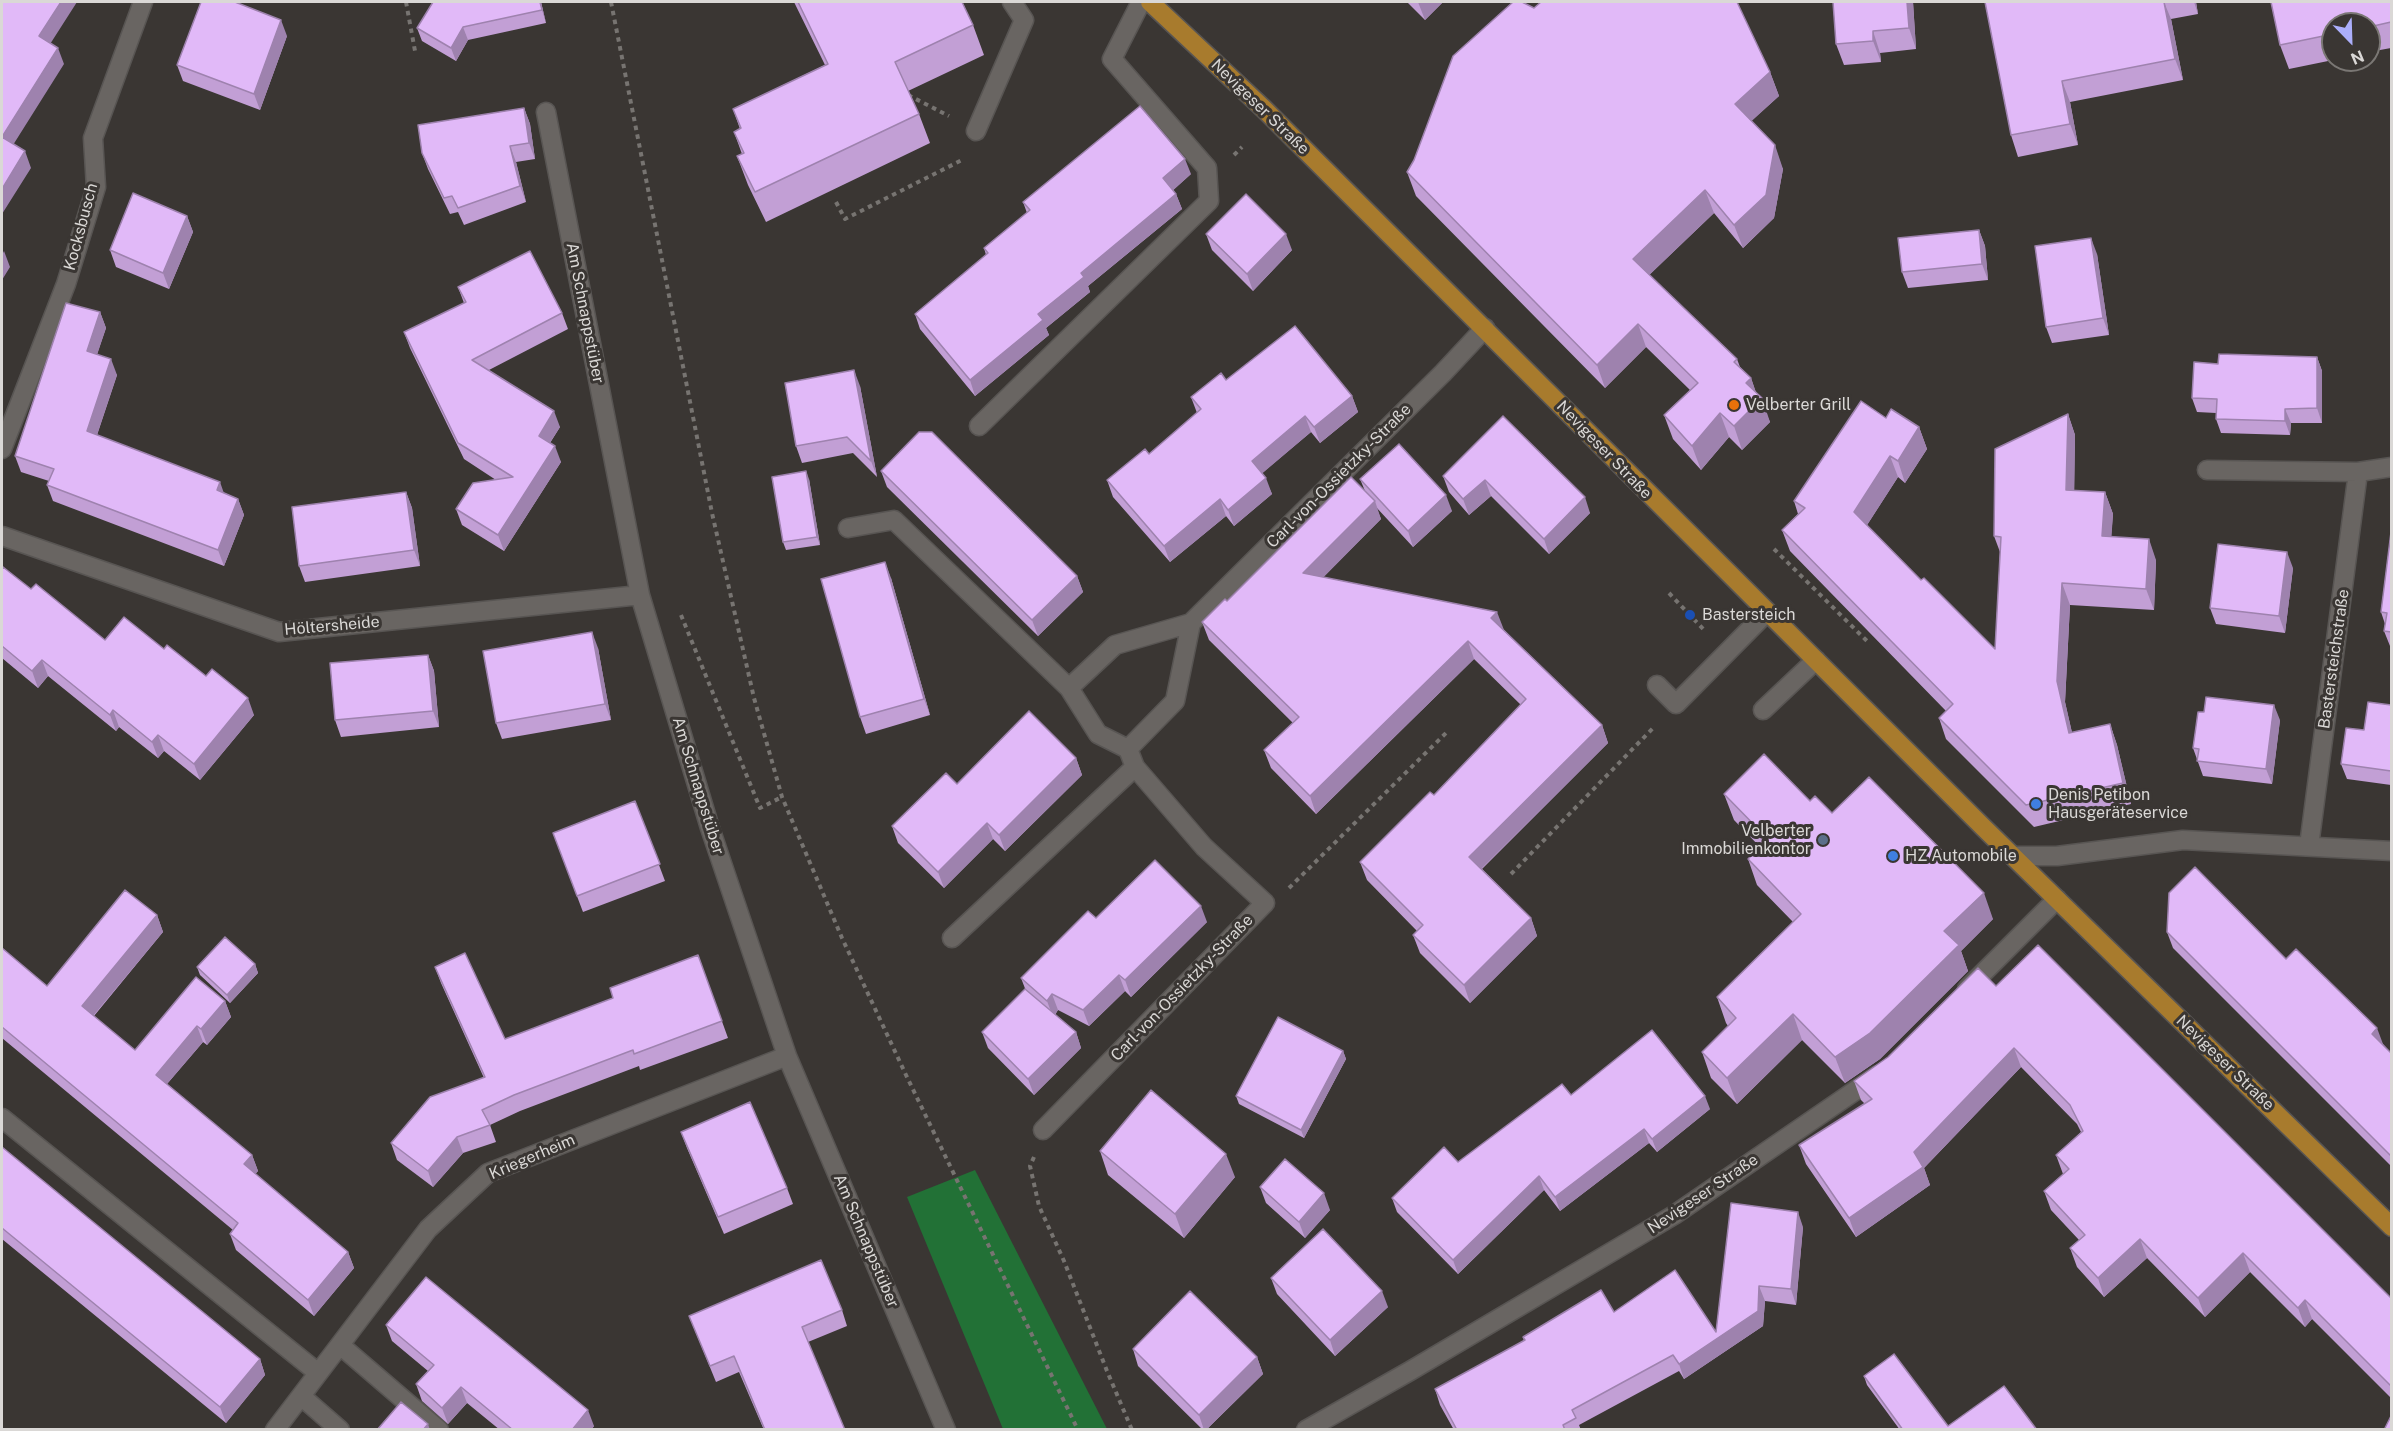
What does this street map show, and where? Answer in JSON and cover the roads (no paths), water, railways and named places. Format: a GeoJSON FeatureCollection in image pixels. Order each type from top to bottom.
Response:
{"type":"FeatureCollection","features":[{"type":"Feature","properties":{"kind":"main road","name":"Nevigeser Straße"},"geometry":{"type":"LineString","coordinates":[[1150,2],[1264,109],[1767,612],[2391,1227]]}},
{"type":"Feature","properties":{"kind":"street","name":"Kocksbusch"},"geometry":{"type":"LineString","coordinates":[[2,449],[66,284],[96,187],[93,138],[143,2]]}},
{"type":"Feature","properties":{"kind":"street"},"geometry":{"type":"LineString","coordinates":[[976,130],[1024,20],[1012,2]]}},
{"type":"Feature","properties":{"kind":"street"},"geometry":{"type":"LineString","coordinates":[[979,426],[1209,201],[1207,168],[1112,59],[1141,2]]}},
{"type":"Feature","properties":{"kind":"street","name":"Am Schnappstüber"},"geometry":{"type":"LineString","coordinates":[[546,112],[640,595],[710,828],[787,1056],[946,1430]]}},
{"type":"Feature","properties":{"kind":"street","name":"Carl-von-Ossietzky-Straße"},"geometry":{"type":"LineString","coordinates":[[1069,688],[1115,645],[1191,623],[1443,373],[1485,328]]}},
{"type":"Feature","properties":{"kind":"street"},"geometry":{"type":"LineString","coordinates":[[2207,470],[2358,472],[2391,467]]}},
{"type":"Feature","properties":{"kind":"street","name":"Bastersteichstraße"},"geometry":{"type":"LineString","coordinates":[[2309,846],[2358,472]]}},
{"type":"Feature","properties":{"kind":"street"},"geometry":{"type":"LineString","coordinates":[[848,528],[894,520],[1069,688],[1098,734],[1128,749],[1174,701],[1191,623]]}},
{"type":"Feature","properties":{"kind":"street","name":"Höltersheide"},"geometry":{"type":"LineString","coordinates":[[2,536],[279,632],[640,595]]}},
{"type":"Feature","properties":{"kind":"street"},"geometry":{"type":"LineString","coordinates":[[1657,685],[1677,704],[1767,612]]}},
{"type":"Feature","properties":{"kind":"street"},"geometry":{"type":"LineString","coordinates":[[1763,710],[1816,660]]}},
{"type":"Feature","properties":{"kind":"street","name":"Carl-von-Ossietzky-Straße"},"geometry":{"type":"LineString","coordinates":[[1043,1130],[1265,903],[1204,847],[1135,767],[1128,749]]}},
{"type":"Feature","properties":{"kind":"street"},"geometry":{"type":"LineString","coordinates":[[952,938],[1135,767]]}},
{"type":"Feature","properties":{"kind":"street"},"geometry":{"type":"LineString","coordinates":[[2013,856],[2057,856],[2183,840],[2391,852]]}},
{"type":"Feature","properties":{"kind":"street"},"geometry":{"type":"LineString","coordinates":[[1952,1004],[2057,899]]}},
{"type":"Feature","properties":{"kind":"street","name":"Kriegerheim"},"geometry":{"type":"LineString","coordinates":[[274,1430],[428,1229],[488,1173],[787,1056]]}},
{"type":"Feature","properties":{"kind":"street","name":"Nevigeser Straße"},"geometry":{"type":"LineString","coordinates":[[1306,1430],[1674,1215],[1887,1068],[1895,1060]]}},
{"type":"Feature","properties":{"kind":"street"},"geometry":{"type":"LineString","coordinates":[[2,1118],[317,1372]]}},
{"type":"Feature","properties":{"kind":"street"},"geometry":{"type":"LineString","coordinates":[[340,1345],[440,1430]]}},
{"type":"Feature","properties":{"kind":"street"},"geometry":{"type":"LineString","coordinates":[[301,1396],[340,1430]]}},
{"type":"Feature","properties":{"kind":"place","name":"Velberter Grill"},"geometry":{"type":"Point","coordinates":[1734,405]}},
{"type":"Feature","properties":{"kind":"place","name":"Bastersteich"},"geometry":{"type":"Point","coordinates":[1690,615]}},
{"type":"Feature","properties":{"kind":"place","name":"Denis Petibon Hausgeräteservice"},"geometry":{"type":"Point","coordinates":[2036,804]}},
{"type":"Feature","properties":{"kind":"place","name":"Velberter Immobilienkontor"},"geometry":{"type":"Point","coordinates":[1823,840]}},
{"type":"Feature","properties":{"kind":"place","name":"HZ Automobile"},"geometry":{"type":"Point","coordinates":[1893,856]}}]}
